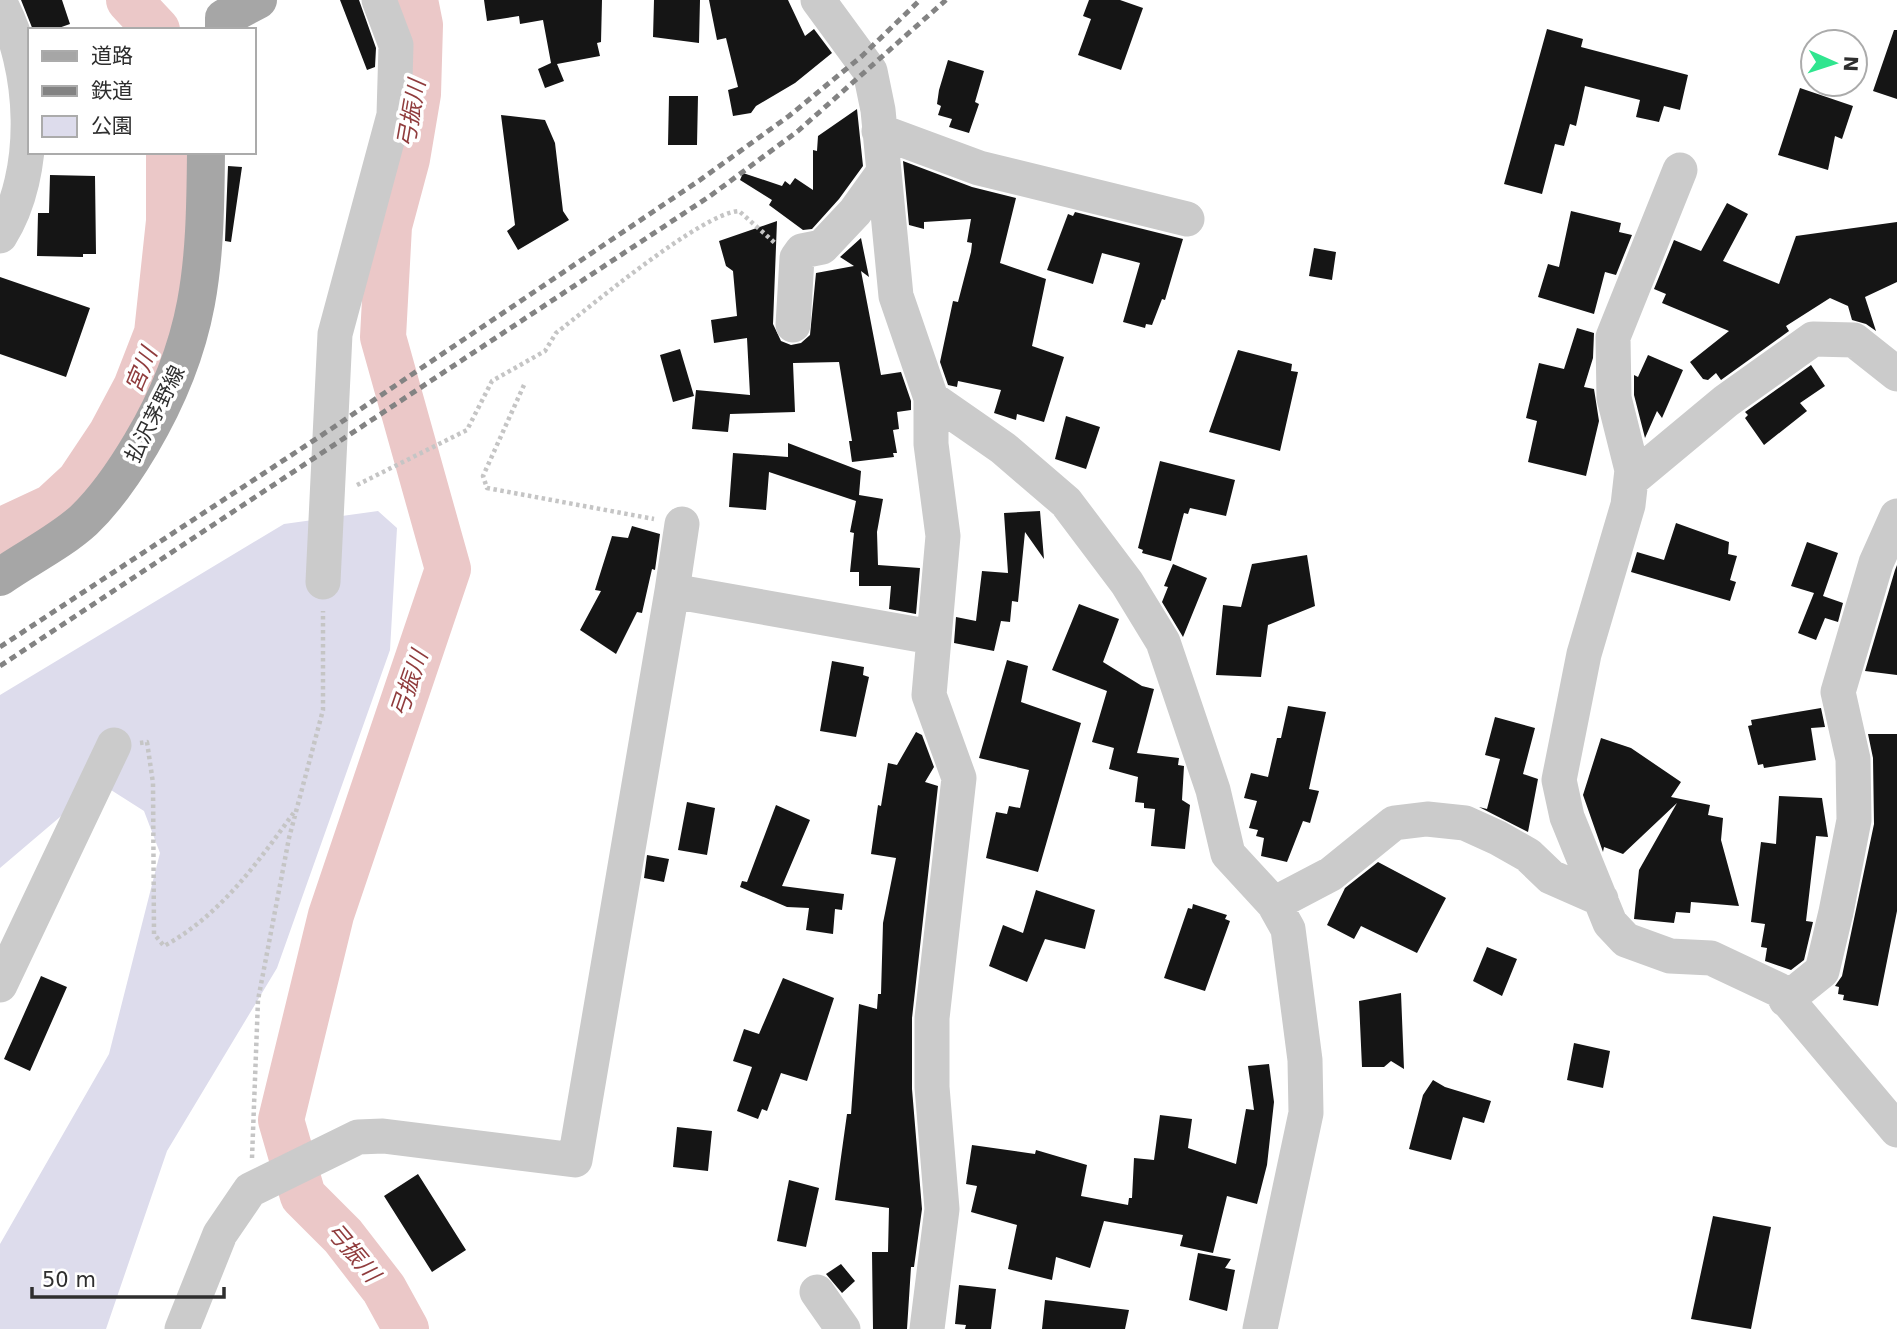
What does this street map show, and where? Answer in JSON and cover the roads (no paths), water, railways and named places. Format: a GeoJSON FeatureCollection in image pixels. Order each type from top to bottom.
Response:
{"type":"FeatureCollection","features":[{"type":"Feature","properties":{"kind":"main road"},"geometry":{"type":"LineString","coordinates":[[217,26],[258,0]]}},
{"type":"Feature","properties":{"kind":"main road","name":"払沢茅野線"},"geometry":{"type":"LineString","coordinates":[[0,576],[83,521],[122,476],[171,389],[185,355],[198,302],[205,248],[206,154]]}},
{"type":"Feature","properties":{"kind":"street"},"geometry":{"type":"LineString","coordinates":[[323,582],[335,334],[394,115],[396,45],[379,0]]}},
{"type":"Feature","properties":{"kind":"street"},"geometry":{"type":"LineString","coordinates":[[818,0],[870,71],[896,296],[931,398],[931,444],[943,536],[929,695],[959,778],[932,1018],[932,1087],[943,1209],[927,1329]]}},
{"type":"Feature","properties":{"kind":"street"},"geometry":{"type":"LineString","coordinates":[[0,3],[14,29],[27,92],[19,130],[28,146],[12,217],[0,236]]}},
{"type":"Feature","properties":{"kind":"street"},"geometry":{"type":"LineString","coordinates":[[879,131],[979,168],[1187,219]]}},
{"type":"Feature","properties":{"kind":"street"},"geometry":{"type":"LineString","coordinates":[[1680,170],[1613,337],[1614,398],[1632,470],[1628,505],[1584,654],[1559,780],[1567,817],[1610,923],[1626,940],[1670,956],[1711,958],[1779,990],[1897,1130]]}},
{"type":"Feature","properties":{"kind":"street"},"geometry":{"type":"LineString","coordinates":[[793,325],[797,258],[802,251],[822,247],[855,212],[883,173]]}},
{"type":"Feature","properties":{"kind":"street"},"geometry":{"type":"LineString","coordinates":[[1631,480],[1726,401],[1813,339],[1854,341],[1897,374]]}},
{"type":"Feature","properties":{"kind":"street"},"geometry":{"type":"LineString","coordinates":[[931,398],[1003,449],[1066,502],[1127,583],[1163,642],[1213,790],[1228,855],[1274,904],[1288,929],[1305,1060],[1306,1114],[1260,1329]]}},
{"type":"Feature","properties":{"kind":"street"},"geometry":{"type":"LineString","coordinates":[[1786,1000],[1822,971],[1836,912],[1854,820],[1853,759],[1838,692],[1876,563],[1897,516]]}},
{"type":"Feature","properties":{"kind":"street"},"geometry":{"type":"LineString","coordinates":[[182,1329],[220,1234],[250,1190],[358,1137],[383,1136],[575,1160],[682,524]]}},
{"type":"Feature","properties":{"kind":"street"},"geometry":{"type":"LineString","coordinates":[[671,591],[932,637]]}},
{"type":"Feature","properties":{"kind":"street"},"geometry":{"type":"LineString","coordinates":[[0,985],[114,745]]}},
{"type":"Feature","properties":{"kind":"street"},"geometry":{"type":"LineString","coordinates":[[1274,904],[1331,874],[1394,823],[1427,819],[1465,823],[1528,855],[1551,877],[1601,899]]}},
{"type":"Feature","properties":{"kind":"street"},"geometry":{"type":"LineString","coordinates":[[817,1292],[843,1329]]}},
{"type":"Feature","properties":{"kind":"waterway","name":"宮川"},"geometry":{"type":"LineString","coordinates":[[129,0],[155,28]]}},
{"type":"Feature","properties":{"kind":"waterway","name":"弓振川"},"geometry":{"type":"LineString","coordinates":[[406,1329],[384,1289],[343,1236],[303,1196],[281,1120],[331,915],[448,569],[383,337],[389,226],[407,159],[418,94],[420,25],[415,0]]}},
{"type":"Feature","properties":{"kind":"waterway","name":"宮川"},"geometry":{"type":"LineString","coordinates":[[0,531],[52,507],[79,482],[111,434],[136,387],[157,333],[169,221],[169,154]]}},
{"type":"Feature","properties":{"kind":"railway"},"geometry":{"type":"LineString","coordinates":[[0,647],[331,429],[700,180],[789,116],[862,56],[920,0]]}},
{"type":"Feature","properties":{"kind":"railway"},"geometry":{"type":"LineString","coordinates":[[0,666],[710,196],[798,131],[946,0]]}}]}
